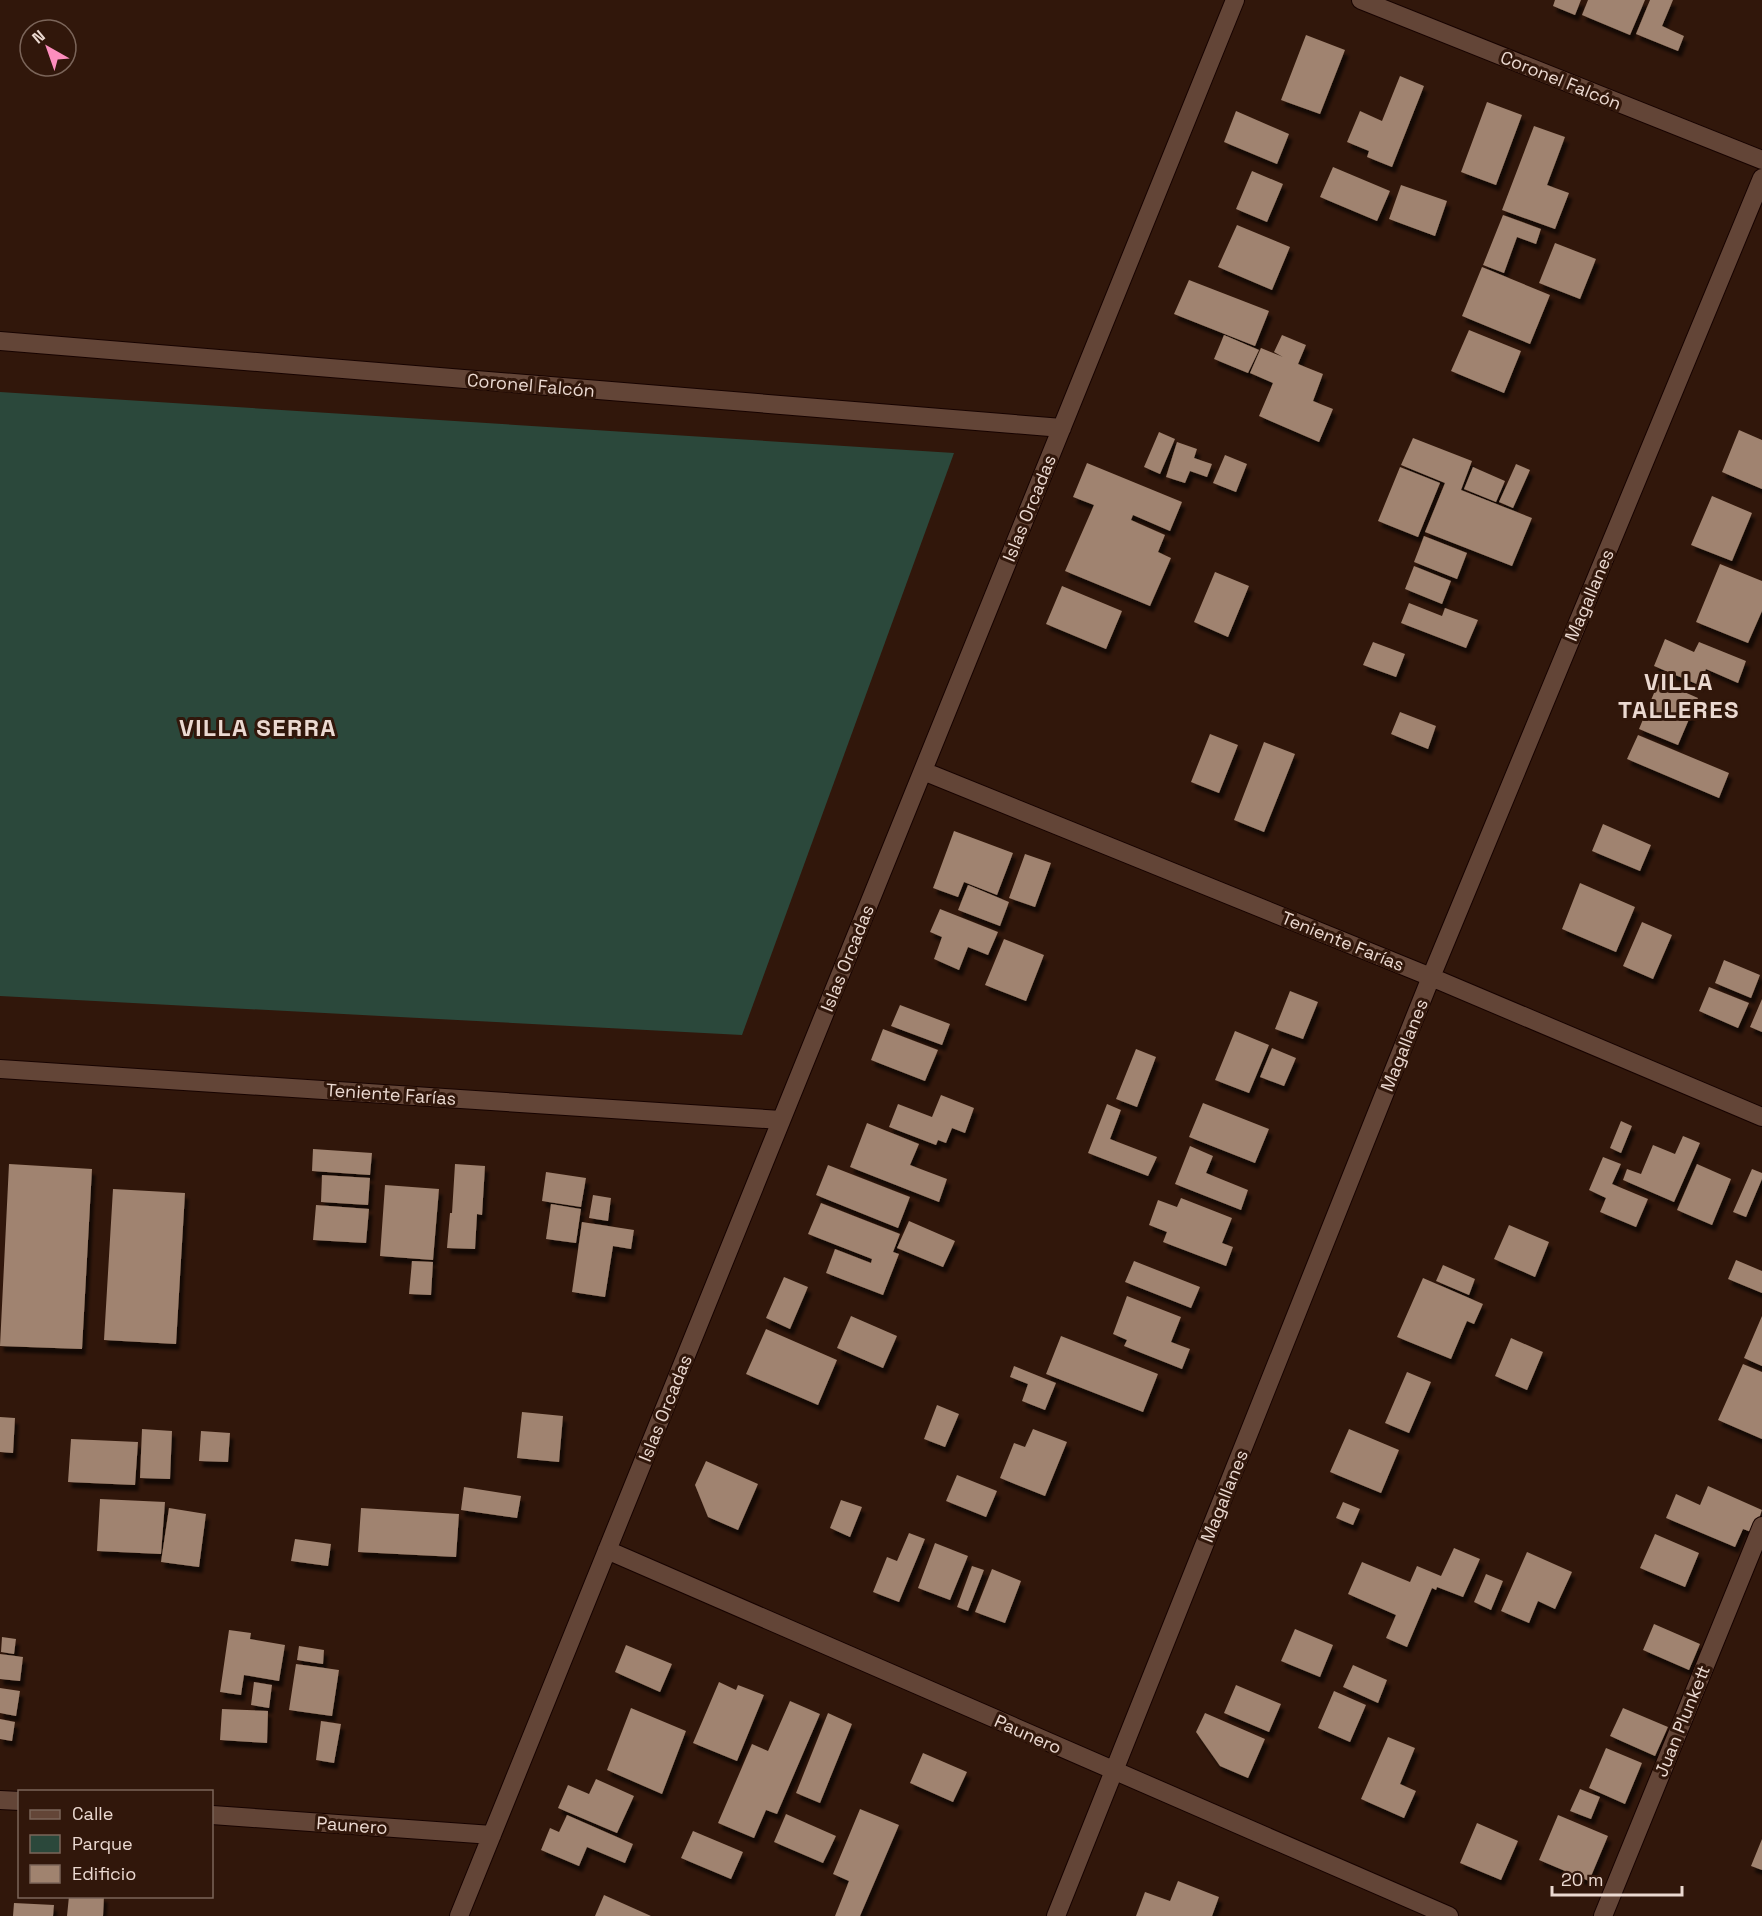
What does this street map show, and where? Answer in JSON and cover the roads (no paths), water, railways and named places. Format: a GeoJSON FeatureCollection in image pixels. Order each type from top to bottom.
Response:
{"type":"FeatureCollection","features":[{"type":"Feature","properties":{"kind":"street","name":"Islas Orcadas"},"geometry":{"type":"LineString","coordinates":[[459,1916],[1235,0]]}},
{"type":"Feature","properties":{"kind":"street","name":"Coronel Falcón"},"geometry":{"type":"LineString","coordinates":[[1361,0],[1762,160]]}},
{"type":"Feature","properties":{"kind":"street","name":"Magallanes"},"geometry":{"type":"LineString","coordinates":[[1056,1916],[1431,977],[1762,178]]}},
{"type":"Feature","properties":{"kind":"street","name":"Coronel Falcón"},"geometry":{"type":"LineString","coordinates":[[0,341],[1062,428]]}},
{"type":"Feature","properties":{"kind":"street","name":"Teniente Farías"},"geometry":{"type":"LineString","coordinates":[[923,771],[1431,977],[1762,1117]]}},
{"type":"Feature","properties":{"kind":"street","name":"Teniente Farías"},"geometry":{"type":"LineString","coordinates":[[0,1069],[781,1120]]}},
{"type":"Feature","properties":{"kind":"street","name":"Juan Plunkett"},"geometry":{"type":"LineString","coordinates":[[1603,1916],[1762,1526]]}},
{"type":"Feature","properties":{"kind":"street","name":"Paunero"},"geometry":{"type":"LineString","coordinates":[[607,1550],[1449,1916]]}},
{"type":"Feature","properties":{"kind":"street"},"geometry":{"type":"LineString","coordinates":[[0,1800],[18,1801]]}},
{"type":"Feature","properties":{"kind":"street","name":"Paunero"},"geometry":{"type":"LineString","coordinates":[[213,1815],[492,1835]]}},
{"type":"Feature","properties":{"kind":"district","name":"VILLA TALLERES"},"geometry":{"type":"Point","coordinates":[1679,695]}},
{"type":"Feature","properties":{"kind":"district","name":"VILLA SERRA"},"geometry":{"type":"Point","coordinates":[258,727]}}]}
